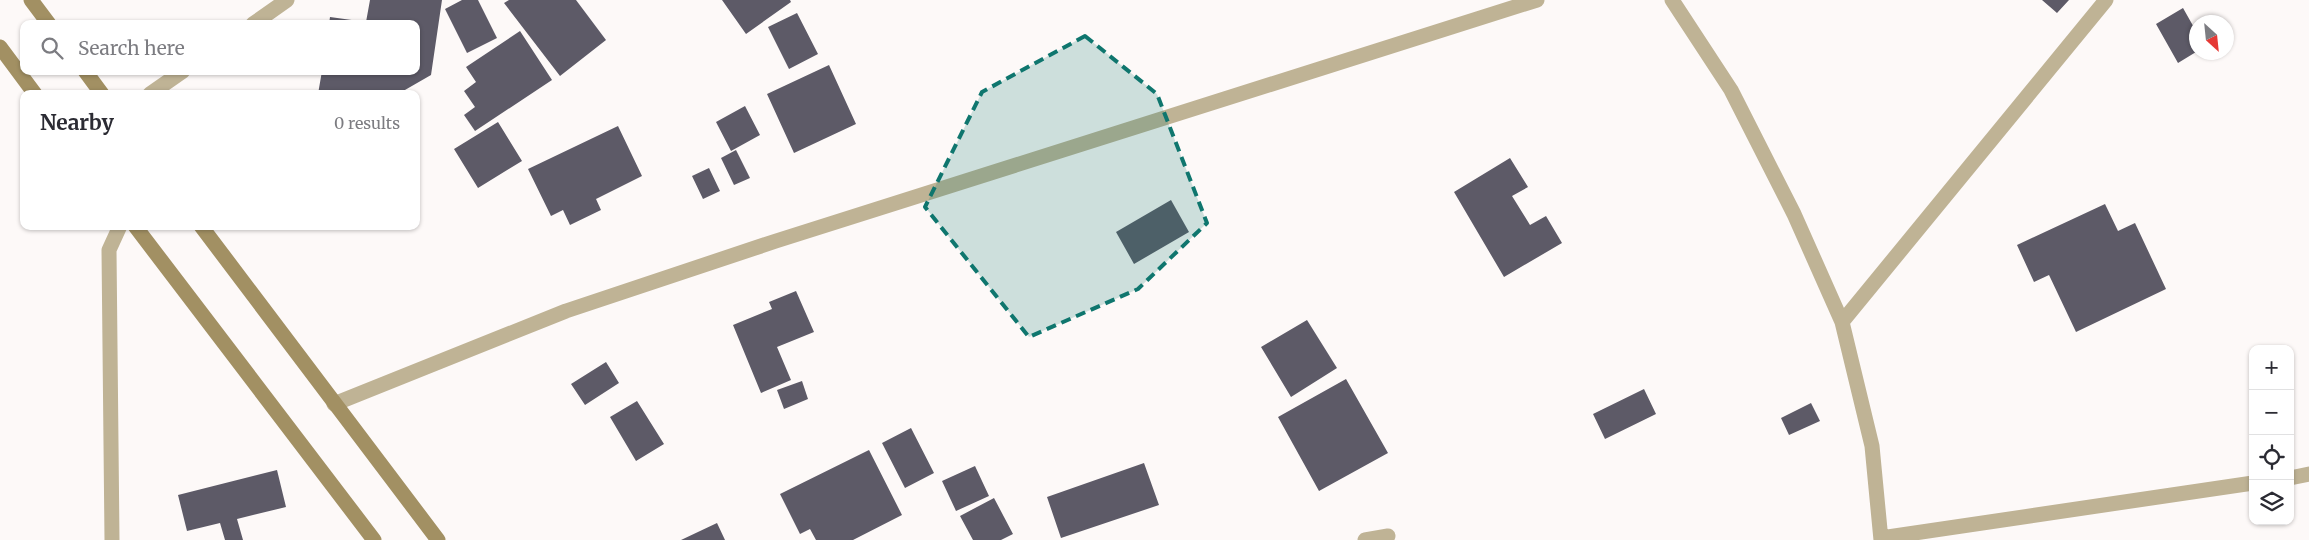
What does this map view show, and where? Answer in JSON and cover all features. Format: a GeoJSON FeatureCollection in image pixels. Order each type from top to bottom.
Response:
{"type":"FeatureCollection","features":[{"type":"Feature","properties":{"kind":"street"},"geometry":{"type":"LineString","coordinates":[[31,0],[46,20]]}},
{"type":"Feature","properties":{"kind":"street"},"geometry":{"type":"LineString","coordinates":[[258,20],[288,0]]}},
{"type":"Feature","properties":{"kind":"street"},"geometry":{"type":"LineString","coordinates":[[334,404],[566,312],[757,247],[1537,0]]}},
{"type":"Feature","properties":{"kind":"street"},"geometry":{"type":"LineString","coordinates":[[1672,0],[1731,90],[1794,214],[1842,322],[1872,446],[1881,539],[2249,485]]}},
{"type":"Feature","properties":{"kind":"street"},"geometry":{"type":"LineString","coordinates":[[1842,322],[2106,0]]}},
{"type":"Feature","properties":{"kind":"street"},"geometry":{"type":"LineString","coordinates":[[0,47],[20,74]]}},
{"type":"Feature","properties":{"kind":"street"},"geometry":{"type":"LineString","coordinates":[[21,75],[32,90]]}},
{"type":"Feature","properties":{"kind":"street"},"geometry":{"type":"LineString","coordinates":[[88,75],[99,90]]}},
{"type":"Feature","properties":{"kind":"street"},"geometry":{"type":"LineString","coordinates":[[156,90],[177,75]]}},
{"type":"Feature","properties":{"kind":"street"},"geometry":{"type":"LineString","coordinates":[[112,540],[108,250],[118,230]]}},
{"type":"Feature","properties":{"kind":"street"},"geometry":{"type":"LineString","coordinates":[[138,230],[374,540]]}},
{"type":"Feature","properties":{"kind":"street"},"geometry":{"type":"LineString","coordinates":[[204,230],[438,540]]}},
{"type":"Feature","properties":{"kind":"street"},"geometry":{"type":"LineString","coordinates":[[2294,477],[2309,474]]}},
{"type":"Feature","properties":{"kind":"street"},"geometry":{"type":"LineString","coordinates":[[1364,540],[1388,536]]}},
{"type":"Feature","properties":{"kind":"highlighted area"},"geometry":{"type":"Polygon","coordinates":[[[1085,36],[1157,94],[1207,223],[1138,289],[1029,337],[925,207],[982,92],[1085,36]]]}},
{"type":"Feature","properties":{"kind":"building"},"geometry":{"type":"Polygon","coordinates":[[[370,0],[442,0],[431,75],[405,90],[319,90],[321,75],[420,75],[420,20],[366,20],[370,0]]]}},
{"type":"Feature","properties":{"kind":"building"},"geometry":{"type":"Polygon","coordinates":[[[462,0],[478,0],[497,38],[467,53],[445,9],[462,0]]]}},
{"type":"Feature","properties":{"kind":"building"},"geometry":{"type":"Polygon","coordinates":[[[509,0],[576,0],[606,40],[560,76],[504,3],[509,0]]]}},
{"type":"Feature","properties":{"kind":"building"},"geometry":{"type":"Polygon","coordinates":[[[722,0],[790,0],[791,2],[746,34],[722,0]]]}},
{"type":"Feature","properties":{"kind":"building"},"geometry":{"type":"Polygon","coordinates":[[[2042,0],[2069,0],[2057,13],[2042,0]]]}},
{"type":"Feature","properties":{"kind":"building"},"geometry":{"type":"Polygon","coordinates":[[[2183,8],[2189,19],[2189,56],[2178,63],[2156,24],[2183,8]]]}},
{"type":"Feature","properties":{"kind":"building"},"geometry":{"type":"Polygon","coordinates":[[[797,13],[818,54],[789,69],[768,27],[797,13]]]}},
{"type":"Feature","properties":{"kind":"building"},"geometry":{"type":"Polygon","coordinates":[[[330,17],[352,20],[330,20],[330,17]]]}},
{"type":"Feature","properties":{"kind":"building"},"geometry":{"type":"Polygon","coordinates":[[[520,31],[552,80],[475,131],[464,115],[475,107],[464,91],[476,82],[466,67],[520,31]]]}},
{"type":"Feature","properties":{"kind":"building"},"geometry":{"type":"Polygon","coordinates":[[[829,65],[856,124],[794,153],[767,94],[829,65]]]}},
{"type":"Feature","properties":{"kind":"building"},"geometry":{"type":"Polygon","coordinates":[[[745,106],[760,135],[731,151],[716,122],[745,106]]]}},
{"type":"Feature","properties":{"kind":"building"},"geometry":{"type":"Polygon","coordinates":[[[498,122],[522,161],[478,188],[454,149],[498,122]]]}},
{"type":"Feature","properties":{"kind":"building"},"geometry":{"type":"Polygon","coordinates":[[[618,126],[642,176],[596,199],[601,210],[570,225],[563,210],[551,216],[528,169],[618,126]]]}},
{"type":"Feature","properties":{"kind":"building"},"geometry":{"type":"Polygon","coordinates":[[[736,150],[750,178],[734,185],[721,158],[736,150]]]}},
{"type":"Feature","properties":{"kind":"building"},"geometry":{"type":"Polygon","coordinates":[[[1510,158],[1528,187],[1512,196],[1530,225],[1546,216],[1562,243],[1504,277],[1454,192],[1510,158]]]}},
{"type":"Feature","properties":{"kind":"building"},"geometry":{"type":"Polygon","coordinates":[[[709,168],[720,191],[703,199],[692,176],[709,168]]]}},
{"type":"Feature","properties":{"kind":"building"},"geometry":{"type":"Polygon","coordinates":[[[1171,200],[1189,232],[1134,264],[1116,232],[1171,200]]]}},
{"type":"Feature","properties":{"kind":"building"},"geometry":{"type":"Polygon","coordinates":[[[2105,204],[2118,231],[2135,223],[2166,289],[2076,332],[2049,275],[2034,282],[2017,245],[2105,204]]]}},
{"type":"Feature","properties":{"kind":"building"},"geometry":{"type":"Polygon","coordinates":[[[796,291],[814,332],[777,347],[791,380],[761,393],[733,325],[772,309],[769,302],[796,291]]]}},
{"type":"Feature","properties":{"kind":"building"},"geometry":{"type":"Polygon","coordinates":[[[1307,320],[1337,368],[1291,397],[1261,347],[1307,320]]]}},
{"type":"Feature","properties":{"kind":"building"},"geometry":{"type":"Polygon","coordinates":[[[606,362],[619,383],[585,405],[571,384],[606,362]]]}},
{"type":"Feature","properties":{"kind":"building"},"geometry":{"type":"Polygon","coordinates":[[[1346,379],[1388,453],[1319,491],[1278,417],[1346,379]]]}},
{"type":"Feature","properties":{"kind":"building"},"geometry":{"type":"Polygon","coordinates":[[[802,381],[808,399],[784,409],[777,390],[802,381]]]}},
{"type":"Feature","properties":{"kind":"building"},"geometry":{"type":"Polygon","coordinates":[[[1644,389],[1656,414],[1605,439],[1593,414],[1644,389]]]}},
{"type":"Feature","properties":{"kind":"building"},"geometry":{"type":"Polygon","coordinates":[[[637,401],[664,444],[636,461],[610,417],[637,401]]]}},
{"type":"Feature","properties":{"kind":"building"},"geometry":{"type":"Polygon","coordinates":[[[1811,403],[1820,421],[1789,435],[1781,418],[1811,403]]]}},
{"type":"Feature","properties":{"kind":"building"},"geometry":{"type":"Polygon","coordinates":[[[911,428],[934,473],[905,488],[882,443],[911,428]]]}},
{"type":"Feature","properties":{"kind":"building"},"geometry":{"type":"Polygon","coordinates":[[[869,450],[902,515],[853,540],[816,540],[810,529],[800,534],[780,494],[869,450]]]}},
{"type":"Feature","properties":{"kind":"building"},"geometry":{"type":"Polygon","coordinates":[[[1144,463],[1159,505],[1061,538],[1047,497],[1144,463]]]}},
{"type":"Feature","properties":{"kind":"building"},"geometry":{"type":"Polygon","coordinates":[[[975,466],[989,496],[956,511],[942,481],[975,466]]]}},
{"type":"Feature","properties":{"kind":"building"},"geometry":{"type":"Polygon","coordinates":[[[277,470],[286,507],[237,519],[243,540],[225,540],[220,523],[187,531],[178,495],[277,470]]]}},
{"type":"Feature","properties":{"kind":"building"},"geometry":{"type":"Polygon","coordinates":[[[994,498],[1013,534],[1001,540],[973,540],[960,516],[994,498]]]}},
{"type":"Feature","properties":{"kind":"building"},"geometry":{"type":"Polygon","coordinates":[[[717,523],[725,540],[681,540],[717,523]]]}}]}
